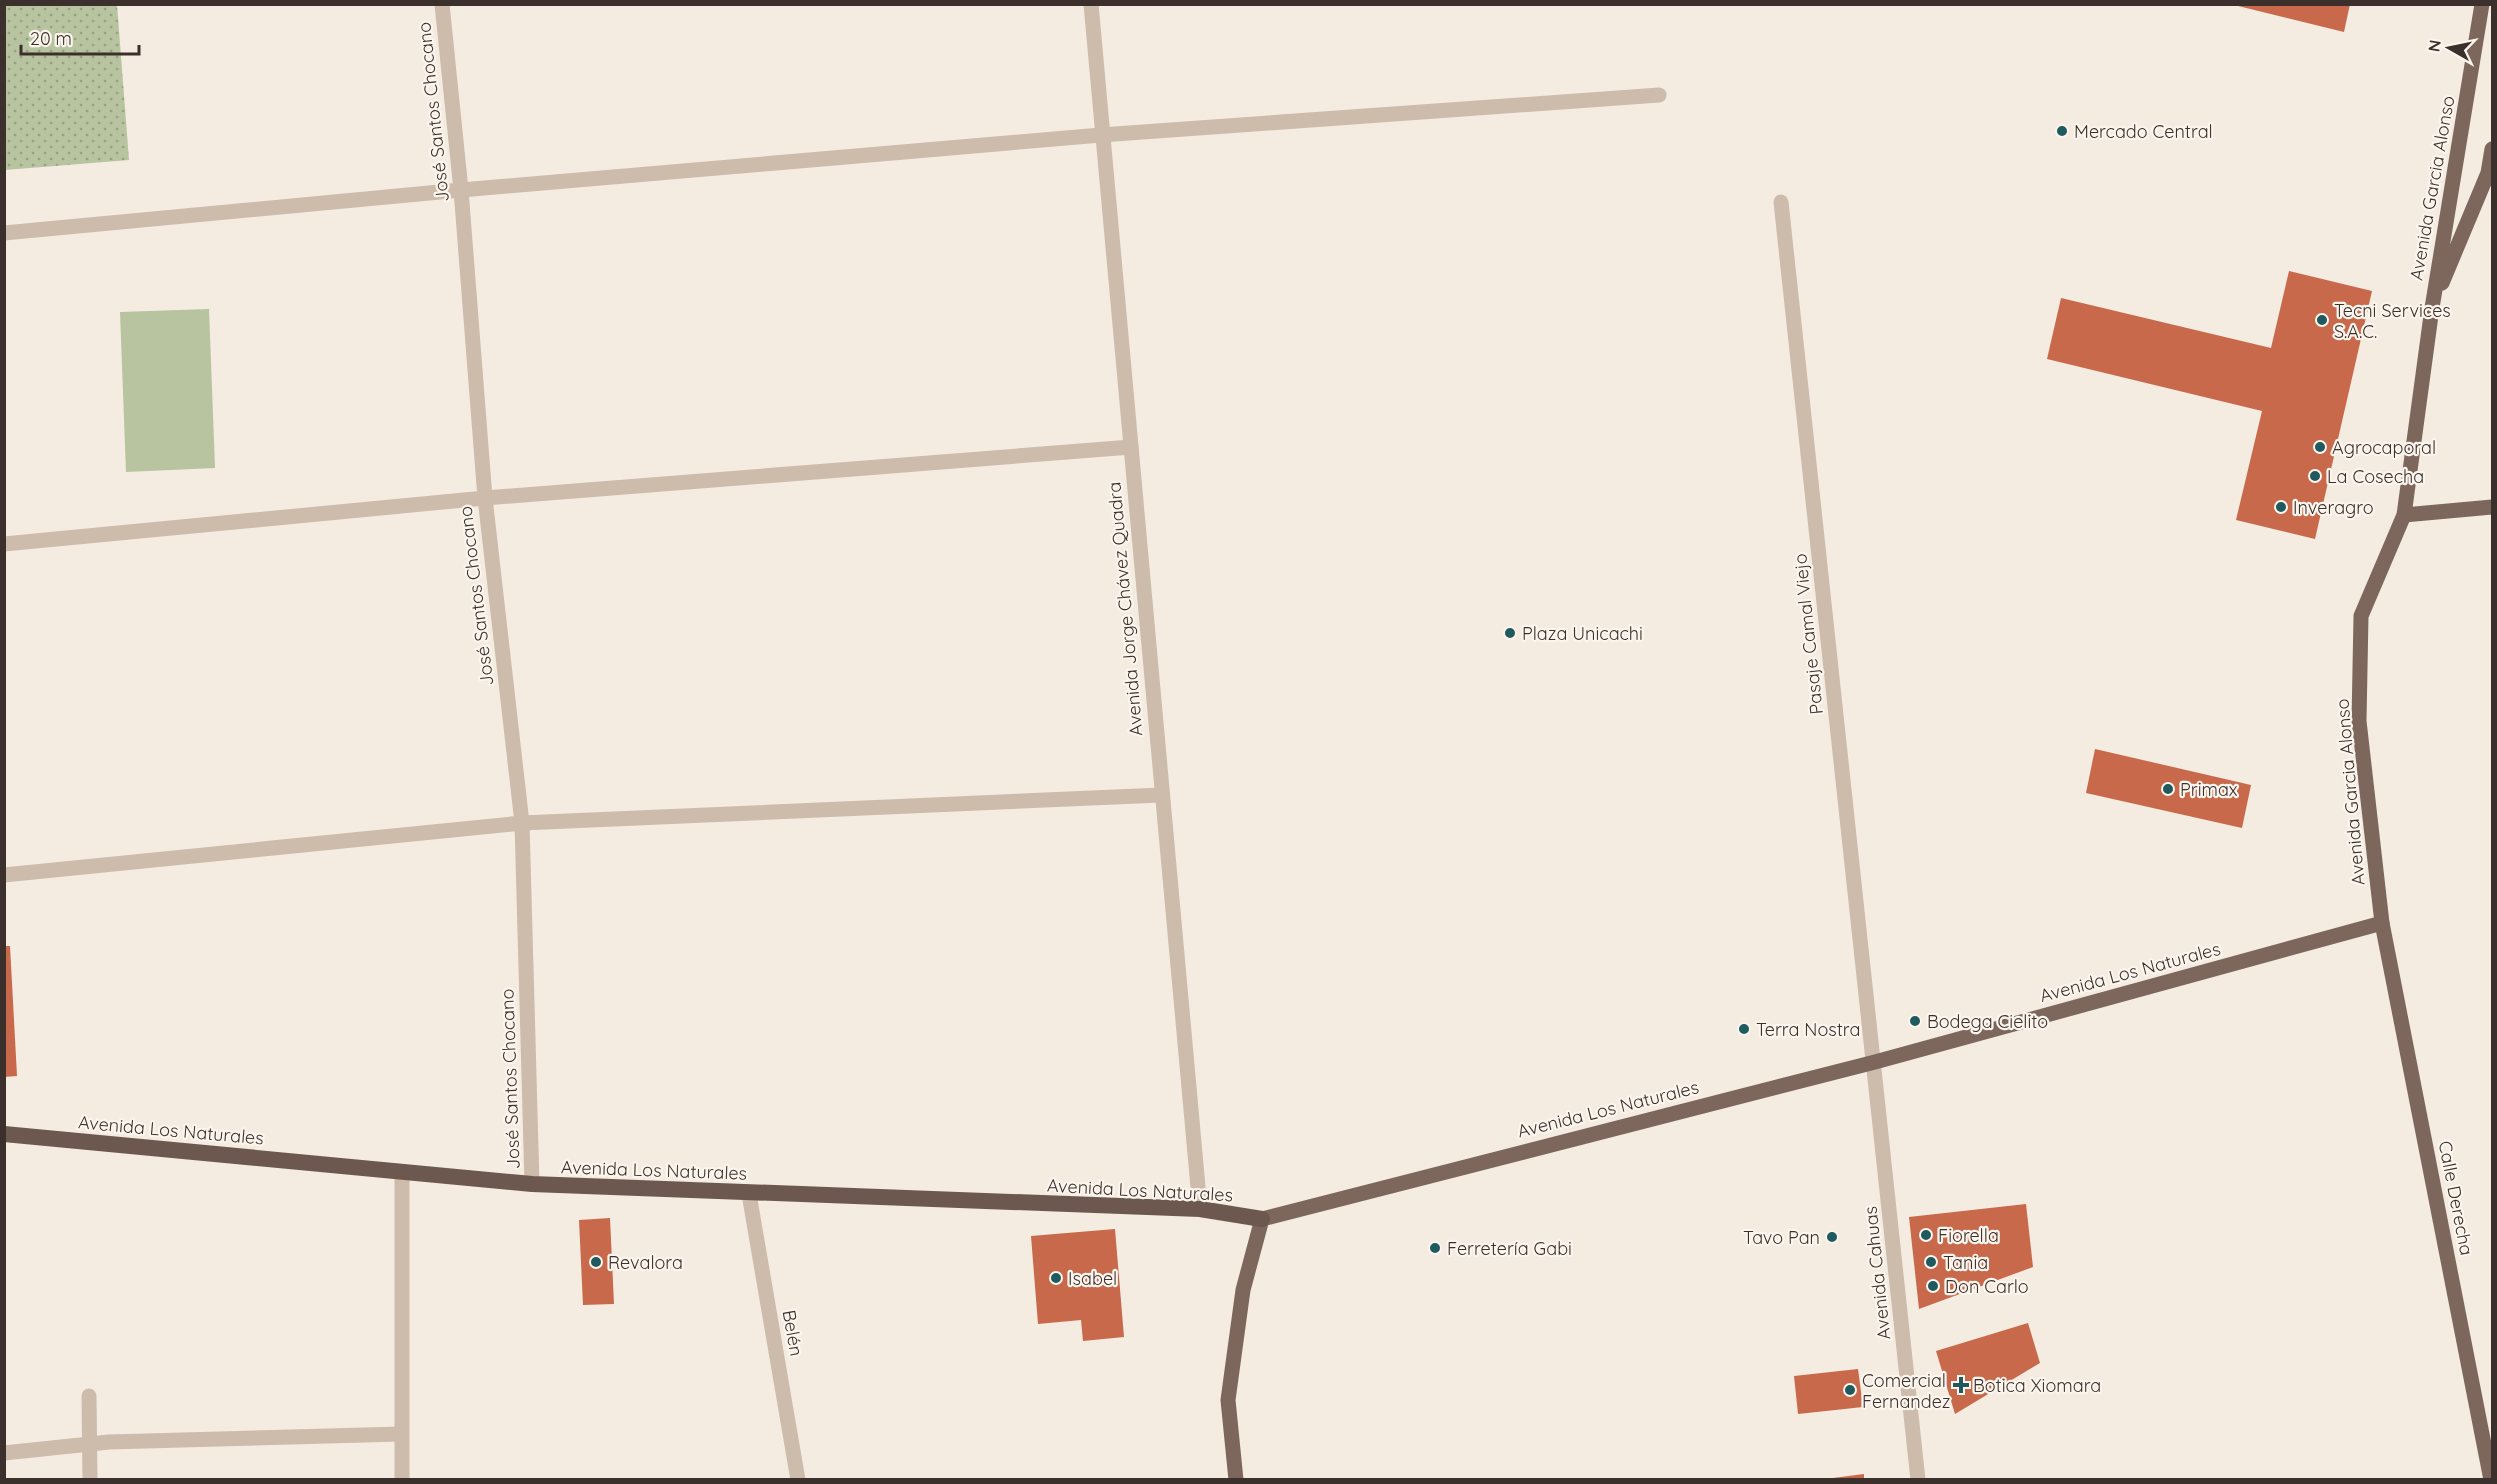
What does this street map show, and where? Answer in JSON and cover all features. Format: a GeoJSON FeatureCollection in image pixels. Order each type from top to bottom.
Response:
{"type":"FeatureCollection","features":[{"type":"Feature","properties":{"kind":"highway","name":"Avenida Los Naturales"},"geometry":{"type":"LineString","coordinates":[[4,1134],[532,1184],[749,1194],[1200,1209],[1262,1219]]}},
{"type":"Feature","properties":{"kind":"main road","name":"Avenida Garcia Alonso"},"geometry":{"type":"LineString","coordinates":[[2382,923],[2359,721],[2361,616],[2404,515],[2432,308],[2482,4]]}},
{"type":"Feature","properties":{"kind":"main road","name":"Avenida Garcia Alonso"},"geometry":{"type":"LineString","coordinates":[[2432,308],[2488,172],[2493,149]]}},
{"type":"Feature","properties":{"kind":"main road"},"geometry":{"type":"LineString","coordinates":[[2404,515],[2493,507]]}},
{"type":"Feature","properties":{"kind":"main road","name":"Avenida Los Naturales"},"geometry":{"type":"LineString","coordinates":[[1262,1219],[1875,1062],[2382,923]]}},
{"type":"Feature","properties":{"kind":"main road","name":"Calle Derecha"},"geometry":{"type":"LineString","coordinates":[[2382,923],[2492,1479]]}},
{"type":"Feature","properties":{"kind":"main road"},"geometry":{"type":"LineString","coordinates":[[1236,1479],[1228,1400],[1243,1290],[1262,1219]]}},
{"type":"Feature","properties":{"kind":"street","name":"José Santos Chocano"},"geometry":{"type":"LineString","coordinates":[[442,4],[461,190],[485,498],[522,823],[532,1184]]}},
{"type":"Feature","properties":{"kind":"street","name":"Avenida Jorge Chávez Quadra"},"geometry":{"type":"LineString","coordinates":[[1091,4],[1101,135],[1200,1209]]}},
{"type":"Feature","properties":{"kind":"street"},"geometry":{"type":"LineString","coordinates":[[4,233],[461,190],[1101,135],[1659,95]]}},
{"type":"Feature","properties":{"kind":"street","name":"Pasaje Camal Viejo"},"geometry":{"type":"LineString","coordinates":[[1781,202],[1875,1062]]}},
{"type":"Feature","properties":{"kind":"street"},"geometry":{"type":"LineString","coordinates":[[4,544],[485,498],[1131,447]]}},
{"type":"Feature","properties":{"kind":"street"},"geometry":{"type":"LineString","coordinates":[[4,875],[522,823],[1161,795]]}},
{"type":"Feature","properties":{"kind":"street","name":"Avenida Cahuas"},"geometry":{"type":"LineString","coordinates":[[1875,1062],[1918,1479]]}},
{"type":"Feature","properties":{"kind":"street"},"geometry":{"type":"LineString","coordinates":[[402,1172],[402,1479]]}},
{"type":"Feature","properties":{"kind":"street","name":"Belén"},"geometry":{"type":"LineString","coordinates":[[749,1194],[798,1479]]}},
{"type":"Feature","properties":{"kind":"street"},"geometry":{"type":"LineString","coordinates":[[89,1396],[90,1479]]}},
{"type":"Feature","properties":{"kind":"street"},"geometry":{"type":"LineString","coordinates":[[4,1453],[88,1444],[402,1434]]}},
{"type":"Feature","properties":{"kind":"green space"},"geometry":{"type":"Polygon","coordinates":[[[5,4],[117,5],[129,160],[5,170],[5,4]]]}},
{"type":"Feature","properties":{"kind":"green space"},"geometry":{"type":"Polygon","coordinates":[[[209,309],[215,468],[126,472],[120,312],[209,309]]]}},
{"type":"Feature","properties":{"kind":"building"},"geometry":{"type":"Polygon","coordinates":[[[2230,4],[2350,4],[2344,32],[2230,4]]]}},
{"type":"Feature","properties":{"kind":"building"},"geometry":{"type":"Polygon","coordinates":[[[2289,271],[2372,291],[2315,539],[2236,520],[2262,411],[2047,359],[2061,298],[2271,348],[2289,271]]]}},
{"type":"Feature","properties":{"kind":"building","name":"Primax"},"geometry":{"type":"Polygon","coordinates":[[[2095,749],[2251,785],[2242,828],[2086,793],[2095,749]]]}},
{"type":"Feature","properties":{"kind":"building"},"geometry":{"type":"Polygon","coordinates":[[[4,946],[10,946],[17,1076],[4,1077],[4,946]]]}},
{"type":"Feature","properties":{"kind":"building"},"geometry":{"type":"Polygon","coordinates":[[[2026,1204],[2033,1267],[1919,1309],[1909,1217],[2026,1204]]]}},
{"type":"Feature","properties":{"kind":"building","name":"Revalora"},"geometry":{"type":"Polygon","coordinates":[[[610,1218],[614,1304],[583,1305],[579,1220],[610,1218]]]}},
{"type":"Feature","properties":{"kind":"building"},"geometry":{"type":"Polygon","coordinates":[[[1115,1229],[1124,1337],[1083,1341],[1081,1320],[1038,1324],[1031,1236],[1115,1229]]]}},
{"type":"Feature","properties":{"kind":"building"},"geometry":{"type":"Polygon","coordinates":[[[2028,1323],[2040,1363],[1955,1414],[1936,1351],[2028,1323]]]}},
{"type":"Feature","properties":{"kind":"building"},"geometry":{"type":"Polygon","coordinates":[[[1858,1369],[1863,1407],[1798,1414],[1794,1376],[1858,1369]]]}},
{"type":"Feature","properties":{"kind":"building"},"geometry":{"type":"Polygon","coordinates":[[[1864,1474],[1864,1480],[1833,1480],[1833,1478],[1864,1474]]]}},
{"type":"Feature","properties":{"kind":"place","name":"Mercado Central"},"geometry":{"type":"Point","coordinates":[2062,131]}},
{"type":"Feature","properties":{"kind":"place","name":"Tecni Services S.A.C."},"geometry":{"type":"Point","coordinates":[2322,320]}},
{"type":"Feature","properties":{"kind":"place","name":"Agrocaporal"},"geometry":{"type":"Point","coordinates":[2320,447]}},
{"type":"Feature","properties":{"kind":"place","name":"La Cosecha"},"geometry":{"type":"Point","coordinates":[2315,476]}},
{"type":"Feature","properties":{"kind":"place","name":"Inveragro"},"geometry":{"type":"Point","coordinates":[2281,507]}},
{"type":"Feature","properties":{"kind":"place","name":"Plaza Unicachi"},"geometry":{"type":"Point","coordinates":[1510,633]}},
{"type":"Feature","properties":{"kind":"place","name":"Primax"},"geometry":{"type":"Point","coordinates":[2168,789]}},
{"type":"Feature","properties":{"kind":"place","name":"Bodega Cielito"},"geometry":{"type":"Point","coordinates":[1915,1021]}},
{"type":"Feature","properties":{"kind":"place","name":"Terra Nostra"},"geometry":{"type":"Point","coordinates":[1744,1029]}},
{"type":"Feature","properties":{"kind":"place","name":"Fiorella"},"geometry":{"type":"Point","coordinates":[1926,1235]}},
{"type":"Feature","properties":{"kind":"place","name":"Tavo Pan"},"geometry":{"type":"Point","coordinates":[1832,1237]}},
{"type":"Feature","properties":{"kind":"place","name":"Ferretería Gabi"},"geometry":{"type":"Point","coordinates":[1435,1248]}},
{"type":"Feature","properties":{"kind":"place","name":"Revalora"},"geometry":{"type":"Point","coordinates":[596,1262]}},
{"type":"Feature","properties":{"kind":"place","name":"Tania"},"geometry":{"type":"Point","coordinates":[1931,1262]}},
{"type":"Feature","properties":{"kind":"place","name":"Isabel"},"geometry":{"type":"Point","coordinates":[1056,1278]}},
{"type":"Feature","properties":{"kind":"place","name":"Don Carlo"},"geometry":{"type":"Point","coordinates":[1933,1286]}},
{"type":"Feature","properties":{"kind":"place","name":"Botica Xiomara"},"geometry":{"type":"Point","coordinates":[1961,1385]}},
{"type":"Feature","properties":{"kind":"place","name":"Comercial Fernandez"},"geometry":{"type":"Point","coordinates":[1850,1390]}}]}
